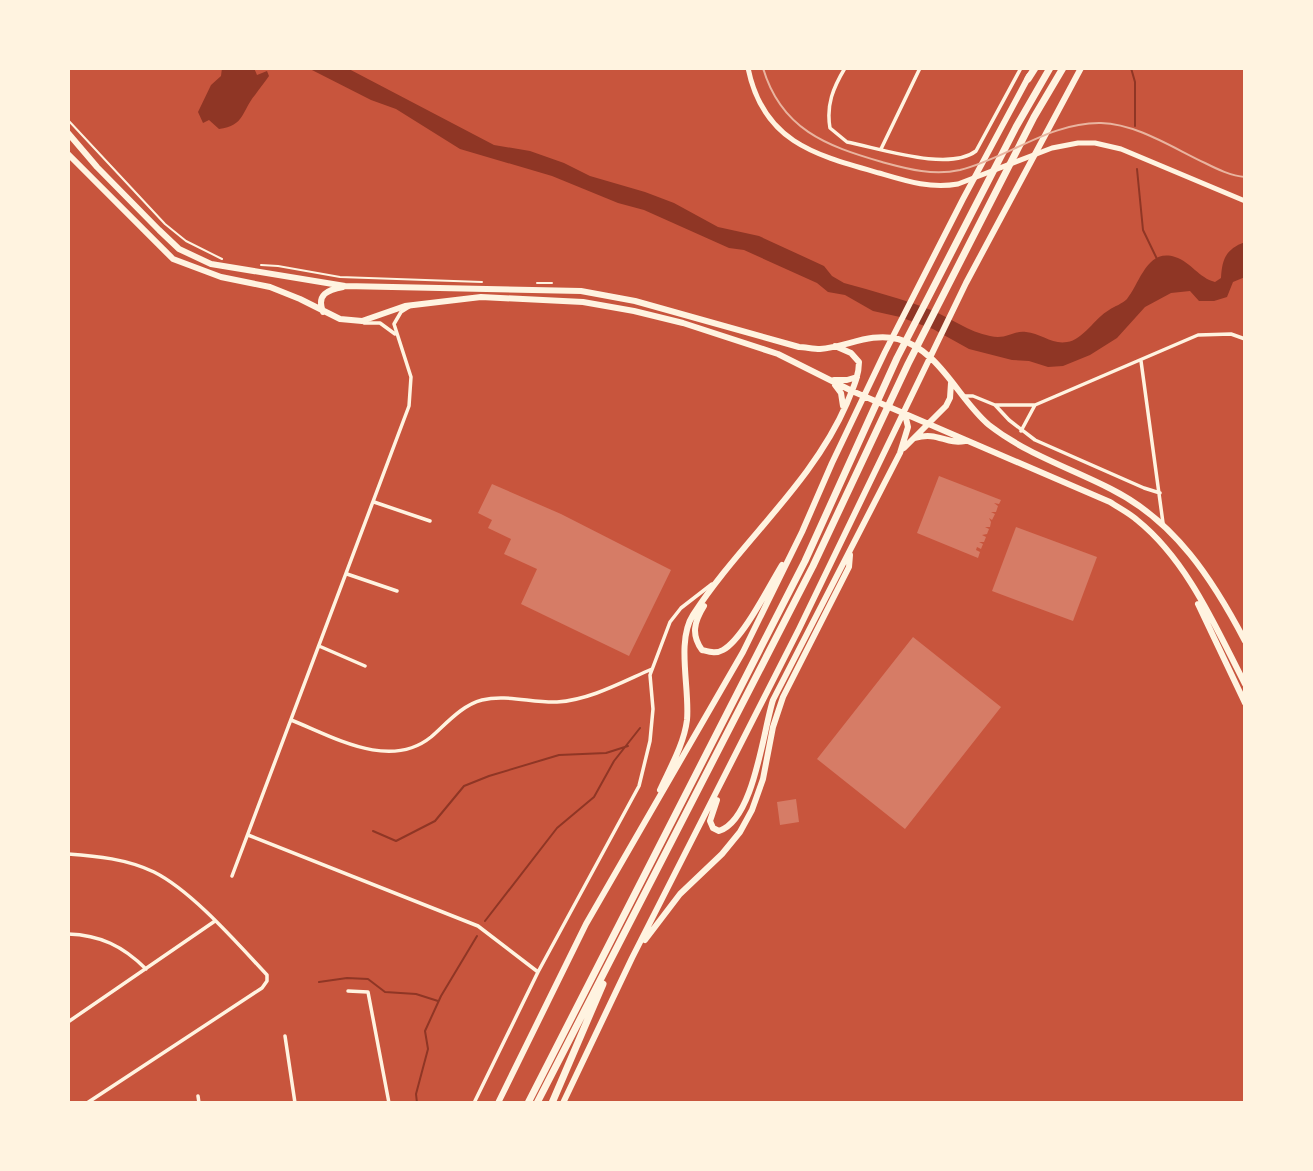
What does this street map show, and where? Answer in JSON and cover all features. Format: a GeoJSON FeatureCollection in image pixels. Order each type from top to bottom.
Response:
{"type":"FeatureCollection","features":[{"type":"Feature","properties":{"kind":"highway"},"geometry":{"type":"LineString","coordinates":[[498,1103],[586,924],[743,652],[885,352],[1034,68]]}},
{"type":"Feature","properties":{"kind":"highway"},"geometry":{"type":"LineString","coordinates":[[528,1103],[805,561],[869,416],[934,287],[1016,127],[1050,68]]}},
{"type":"Feature","properties":{"kind":"highway"},"geometry":{"type":"LineString","coordinates":[[537,1103],[813,566],[880,421],[944,293],[1034,117],[1063,68]]}},
{"type":"Feature","properties":{"kind":"highway"},"geometry":{"type":"LineString","coordinates":[[563,1103],[960,296],[1018,183],[1082,68]]}},
{"type":"Feature","properties":{"kind":"highway"},"geometry":{"type":"LineString","coordinates":[[68,133],[141,213],[179,249],[211,264],[345,286],[580,290],[635,301],[799,346],[820,349],[867,337],[897,339],[915,346],[951,381],[988,424],[1020,447],[1114,490],[1163,525],[1214,584],[1245,641]]}},
{"type":"Feature","properties":{"kind":"highway"},"geometry":{"type":"LineString","coordinates":[[68,154],[173,259],[221,277],[270,288],[340,319],[355,321],[374,318],[405,306],[481,297],[583,302],[634,311],[683,323],[778,354],[852,391],[1110,502],[1137,519],[1182,570],[1245,684]]}},
{"type":"Feature","properties":{"kind":"highway"},"geometry":{"type":"LineString","coordinates":[[323,312],[320,302],[323,293],[345,286]]}},
{"type":"Feature","properties":{"kind":"highway"},"geometry":{"type":"LineString","coordinates":[[642,827],[677,754],[687,723],[685,634],[691,618],[819,454],[852,391],[859,362],[846,350],[832,346]]}},
{"type":"Feature","properties":{"kind":"highway"},"geometry":{"type":"LineString","coordinates":[[829,379],[847,380],[857,377]]}},
{"type":"Feature","properties":{"kind":"highway"},"geometry":{"type":"LineString","coordinates":[[829,379],[841,393],[843,412]]}},
{"type":"Feature","properties":{"kind":"highway"},"geometry":{"type":"LineString","coordinates":[[900,453],[946,406],[950,398],[951,381]]}},
{"type":"Feature","properties":{"kind":"highway"},"geometry":{"type":"LineString","coordinates":[[753,718],[713,809],[710,821],[713,828],[719,831],[733,822],[748,796],[760,762],[773,700],[900,453],[908,427],[905,414]]}},
{"type":"Feature","properties":{"kind":"highway"},"geometry":{"type":"LineString","coordinates":[[913,439],[930,434],[956,442],[965,441]]}},
{"type":"Feature","properties":{"kind":"highway"},"geometry":{"type":"LineString","coordinates":[[719,580],[698,615],[695,629],[696,642],[702,650],[713,653],[722,651],[736,640],[802,532]]}},
{"type":"Feature","properties":{"kind":"highway"},"geometry":{"type":"LineString","coordinates":[[632,958],[680,894],[722,854],[740,832],[752,810],[763,779],[773,727],[783,697],[849,566],[850,554]]}},
{"type":"Feature","properties":{"kind":"highway"},"geometry":{"type":"LineString","coordinates":[[1182,570],[1245,703]]}},
{"type":"Feature","properties":{"kind":"highway"},"geometry":{"type":"LineString","coordinates":[[552,1103],[594,1009],[612,958]]}},
{"type":"Feature","properties":{"kind":"main road"},"geometry":{"type":"LineString","coordinates":[[748,68],[751,86],[762,108],[785,134],[800,146],[852,165],[921,185],[943,187],[958,184],[1035,153],[1078,143],[1113,146],[1245,201]]}},
{"type":"Feature","properties":{"kind":"street"},"geometry":{"type":"LineString","coordinates":[[845,68],[834,86],[828,106],[830,128],[847,142],[949,160],[969,157],[976,151],[1021,68]]}},
{"type":"Feature","properties":{"kind":"street"},"geometry":{"type":"LineString","coordinates":[[881,149],[920,68]]}},
{"type":"Feature","properties":{"kind":"street"},"geometry":{"type":"LineString","coordinates":[[232,876],[409,406],[411,377],[394,324],[401,312],[418,304]]}},
{"type":"Feature","properties":{"kind":"street"},"geometry":{"type":"LineString","coordinates":[[355,321],[380,323],[396,335]]}},
{"type":"Feature","properties":{"kind":"street"},"geometry":{"type":"LineString","coordinates":[[995,405],[1035,405],[1198,335],[1231,334],[1245,339]]}},
{"type":"Feature","properties":{"kind":"street"},"geometry":{"type":"LineString","coordinates":[[1141,360],[1163,525]]}},
{"type":"Feature","properties":{"kind":"street"},"geometry":{"type":"LineString","coordinates":[[962,396],[974,396],[995,405],[1021,431],[1035,440],[1160,493]]}},
{"type":"Feature","properties":{"kind":"street"},"geometry":{"type":"LineString","coordinates":[[1021,431],[1035,405]]}},
{"type":"Feature","properties":{"kind":"street"},"geometry":{"type":"LineString","coordinates":[[374,502],[430,521]]}},
{"type":"Feature","properties":{"kind":"street"},"geometry":{"type":"LineString","coordinates":[[474,1103],[538,972],[639,786],[650,741],[653,709],[650,679],[670,622],[675,614],[726,570]]}},
{"type":"Feature","properties":{"kind":"street"},"geometry":{"type":"LineString","coordinates":[[347,574],[397,591]]}},
{"type":"Feature","properties":{"kind":"street"},"geometry":{"type":"LineString","coordinates":[[319,646],[365,666]]}},
{"type":"Feature","properties":{"kind":"street"},"geometry":{"type":"LineString","coordinates":[[290,720],[358,747],[393,751],[409,749],[427,740],[468,706],[480,700],[496,698],[559,702],[587,696],[652,669]]}},
{"type":"Feature","properties":{"kind":"street"},"geometry":{"type":"LineString","coordinates":[[248,835],[478,926],[538,972]]}},
{"type":"Feature","properties":{"kind":"street"},"geometry":{"type":"LineString","coordinates":[[68,854],[101,856],[154,872],[174,885],[215,921],[267,975],[267,981],[262,988],[87,1103]]}},
{"type":"Feature","properties":{"kind":"street"},"geometry":{"type":"LineString","coordinates":[[68,1022],[215,921]]}},
{"type":"Feature","properties":{"kind":"street"},"geometry":{"type":"LineString","coordinates":[[68,934],[110,941],[130,953],[146,969]]}},
{"type":"Feature","properties":{"kind":"street"},"geometry":{"type":"LineString","coordinates":[[348,991],[368,992],[389,1103]]}},
{"type":"Feature","properties":{"kind":"street"},"geometry":{"type":"LineString","coordinates":[[285,1036],[295,1103]]}},
{"type":"Feature","properties":{"kind":"street"},"geometry":{"type":"LineString","coordinates":[[198,1096],[199,1103]]}},
{"type":"Feature","properties":{"kind":"path"},"geometry":{"type":"LineString","coordinates":[[68,120],[165,224],[205,252],[229,262]]}},
{"type":"Feature","properties":{"kind":"path"},"geometry":{"type":"LineString","coordinates":[[261,265],[340,277],[487,282]]}},
{"type":"Feature","properties":{"kind":"path"},"geometry":{"type":"LineString","coordinates":[[532,283],[556,284]]}},
{"type":"Feature","properties":{"kind":"shaded area"},"geometry":{"type":"Polygon","coordinates":[[[222,68],[254,68],[257,75],[267,71],[269,76],[238,121],[234,125],[219,129],[209,120],[203,123],[198,112],[211,85],[221,76],[222,68]]]}},
{"type":"Feature","properties":{"kind":"shaded area"},"geometry":{"type":"Polygon","coordinates":[[[308,68],[347,68],[494,145],[530,151],[590,176],[674,203],[718,227],[759,236],[824,266],[832,276],[844,283],[920,306],[990,336],[1001,337],[1022,332],[1057,342],[1073,340],[1127,299],[1151,262],[1165,256],[1181,259],[1215,282],[1221,278],[1222,265],[1229,251],[1245,242],[1245,277],[1233,282],[1227,297],[1214,301],[1199,301],[1190,291],[1171,293],[1145,307],[1117,338],[1090,355],[1063,366],[1048,367],[1029,361],[1012,360],[969,349],[933,329],[873,311],[845,295],[828,292],[817,283],[744,250],[729,248],[644,210],[618,203],[552,176],[460,149],[396,109],[371,100],[308,68]]]}},
{"type":"Feature","properties":{"kind":"building"},"geometry":{"type":"Polygon","coordinates":[[[939,476],[1001,500],[999,504],[994,503],[998,506],[996,512],[991,512],[995,514],[992,520],[989,518],[990,527],[985,527],[989,529],[987,534],[982,535],[986,537],[984,542],[979,542],[983,544],[981,549],[977,547],[976,550],[980,552],[978,558],[917,533],[939,476]]]}},
{"type":"Feature","properties":{"kind":"building"},"geometry":{"type":"Polygon","coordinates":[[[492,484],[561,514],[671,570],[629,656],[521,604],[537,569],[504,554],[511,539],[488,528],[492,520],[478,513],[492,484]]]}},
{"type":"Feature","properties":{"kind":"building"},"geometry":{"type":"Polygon","coordinates":[[[1016,527],[1097,557],[1073,621],[992,591],[1016,527]]]}},
{"type":"Feature","properties":{"kind":"building"},"geometry":{"type":"Polygon","coordinates":[[[913,637],[1001,707],[905,829],[817,759],[913,637]]]}},
{"type":"Feature","properties":{"kind":"building"},"geometry":{"type":"Polygon","coordinates":[[[796,799],[799,822],[780,825],[777,802],[796,799]]]}},
{"type":"Feature","properties":{"kind":"waterway"},"geometry":{"type":"LineString","coordinates":[[1131,68],[1135,82],[1135,126]]}},
{"type":"Feature","properties":{"kind":"waterway"},"geometry":{"type":"LineString","coordinates":[[1137,169],[1143,230],[1157,259]]}},
{"type":"Feature","properties":{"kind":"waterway"},"geometry":{"type":"LineString","coordinates":[[485,921],[557,828],[594,797],[614,761],[640,728]]}},
{"type":"Feature","properties":{"kind":"waterway"},"geometry":{"type":"LineString","coordinates":[[373,831],[396,841],[435,821],[464,786],[559,755],[606,753],[628,746]]}},
{"type":"Feature","properties":{"kind":"waterway"},"geometry":{"type":"LineString","coordinates":[[417,1103],[416,1094],[428,1049],[425,1031],[441,996],[477,936]]}},
{"type":"Feature","properties":{"kind":"waterway"},"geometry":{"type":"LineString","coordinates":[[319,982],[347,978],[368,979],[385,992],[416,994],[438,1001]]}},
{"type":"Feature","properties":{"kind":"railway"},"geometry":{"type":"LineString","coordinates":[[763,68],[781,106],[808,132],[842,149],[901,167],[930,172],[960,170],[1064,128],[1101,123],[1141,132],[1219,170],[1245,177]]}}]}
